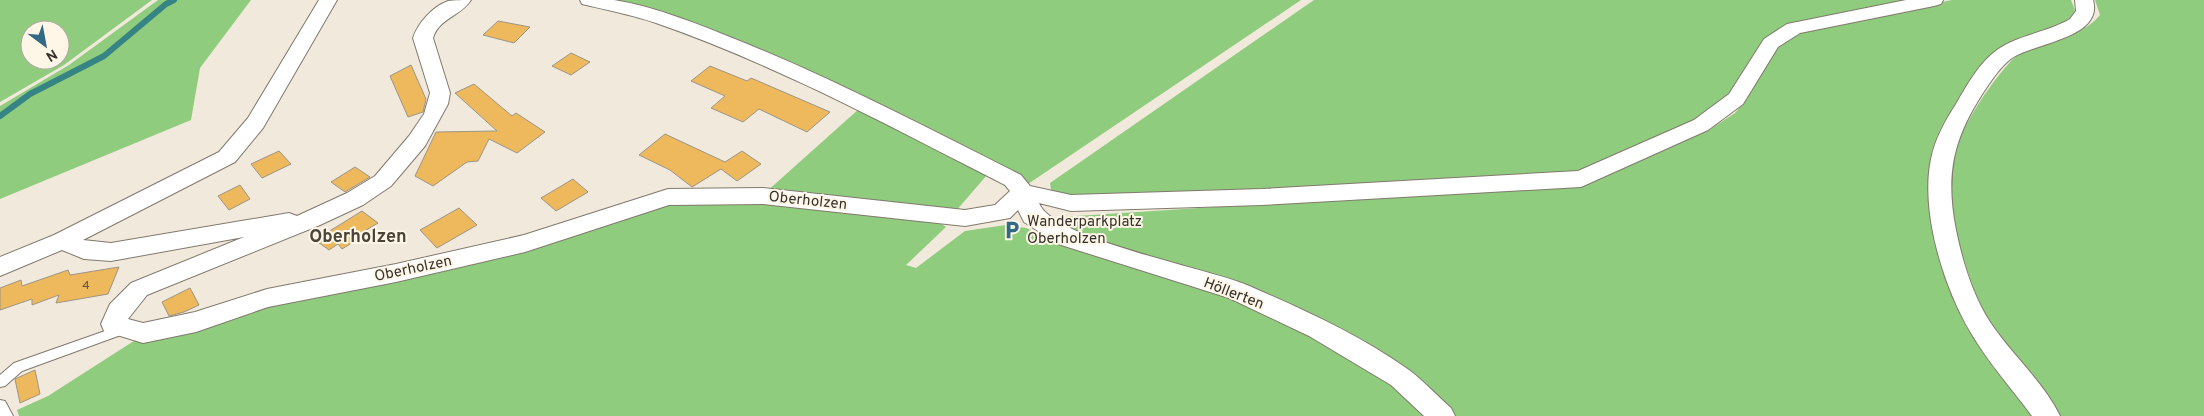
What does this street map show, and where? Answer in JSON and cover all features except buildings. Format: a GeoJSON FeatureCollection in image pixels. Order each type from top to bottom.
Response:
{"type":"FeatureCollection","features":[{"type":"Feature","properties":{"kind":"street"},"geometry":{"type":"LineString","coordinates":[[0,266],[62,242],[227,157],[256,123],[328,0]]}},
{"type":"Feature","properties":{"kind":"street"},"geometry":{"type":"LineString","coordinates":[[126,329],[114,324],[119,311],[139,289],[312,219],[355,199],[383,181],[417,141],[434,114],[440,93],[423,38],[426,29],[440,13],[462,0]]}},
{"type":"Feature","properties":{"kind":"street"},"geometry":{"type":"LineString","coordinates":[[589,0],[660,18],[740,48],[864,105],[1013,180],[1022,192],[1071,203],[1282,196],[1581,180],[1700,125],[1736,99],[1771,43],[1794,28],[1934,0]]}},
{"type":"Feature","properties":{"kind":"street"},"geometry":{"type":"LineString","coordinates":[[2047,416],[1978,323],[1956,267],[1943,225],[1939,177],[1947,139],[1980,82],[2003,55],[2016,47],[2073,27],[2084,18],[2086,7],[2084,0]]}},
{"type":"Feature","properties":{"kind":"street","name":"Oberholzen"},"geometry":{"type":"LineString","coordinates":[[126,329],[144,333],[196,322],[267,298],[396,273],[525,243],[668,197],[707,195],[764,196],[965,218],[1002,212],[1022,192]]}},
{"type":"Feature","properties":{"kind":"street","name":"Höllerten"},"geometry":{"type":"LineString","coordinates":[[1022,192],[1032,216],[1066,238],[1237,290],[1318,329],[1364,354],[1400,378],[1442,416]]}},
{"type":"Feature","properties":{"kind":"street"},"geometry":{"type":"LineString","coordinates":[[62,242],[84,250],[111,252],[272,222],[312,219]]}},
{"type":"Feature","properties":{"kind":"lane","name":"Oberholzen"},"geometry":{"type":"LineString","coordinates":[[0,382],[18,367],[126,329]]}},
{"type":"Feature","properties":{"kind":"lane"},"geometry":{"type":"LineString","coordinates":[[0,405],[6,416]]}},
{"type":"Feature","properties":{"kind":"green space"},"geometry":{"type":"Polygon","coordinates":[[[0,0],[152,0],[70,61],[70,20],[20,20],[20,70],[55,70],[0,102],[0,0]]]}},
{"type":"Feature","properties":{"kind":"green space"},"geometry":{"type":"Polygon","coordinates":[[[158,0],[251,0],[200,68],[191,120],[0,199],[0,106],[61,70],[70,70],[70,64],[158,0]]]}},
{"type":"Feature","properties":{"kind":"green space"},"geometry":{"type":"Polygon","coordinates":[[[612,0],[1301,0],[1028,184],[745,42],[667,14],[612,0]]]}},
{"type":"Feature","properties":{"kind":"green space"},"geometry":{"type":"Polygon","coordinates":[[[1314,0],[1919,0],[1792,24],[1731,97],[1692,122],[1574,176],[1264,191],[1057,197],[1051,190],[1050,183],[1314,0]]]}},
{"type":"Feature","properties":{"kind":"green space"},"geometry":{"type":"Polygon","coordinates":[[[1952,0],[2071,0],[2077,16],[1997,51],[1968,83],[1932,151],[1929,184],[1932,219],[2037,416],[1450,416],[1244,288],[1164,260],[1077,237],[1055,220],[1061,217],[1584,183],[1709,130],[1735,113],[1747,99],[1778,45],[1801,31],[1952,0]]]}},
{"type":"Feature","properties":{"kind":"green space"},"geometry":{"type":"Polygon","coordinates":[[[2095,0],[2204,0],[2204,416],[2058,416],[2007,348],[1988,319],[1973,288],[1952,225],[1947,197],[1949,171],[1960,137],[1979,103],[2000,74],[2021,53],[2032,47],[2079,31],[2090,24],[2100,15],[2095,0]]]}},
{"type":"Feature","properties":{"kind":"green space"},"geometry":{"type":"Polygon","coordinates":[[[860,108],[987,175],[955,212],[765,193],[860,108]]]}},
{"type":"Feature","properties":{"kind":"green space"},"geometry":{"type":"Polygon","coordinates":[[[724,199],[939,222],[946,227],[906,265],[916,268],[965,231],[1006,225],[1026,228],[1063,243],[1179,275],[1317,331],[1438,416],[19,416],[17,410],[48,396],[137,339],[655,205],[724,199]]]}},
{"type":"Feature","properties":{"kind":"waterway"},"geometry":{"type":"LineString","coordinates":[[0,116],[30,94],[104,56],[166,4],[174,0]]}},
{"type":"Feature","properties":{"kind":"place","name":"Wanderparkplatz Oberholzen"},"geometry":{"type":"Point","coordinates":[1012,230]}},
{"type":"Feature","properties":{"kind":"district","name":"Oberholzen"},"geometry":{"type":"Point","coordinates":[358,236]}}]}
